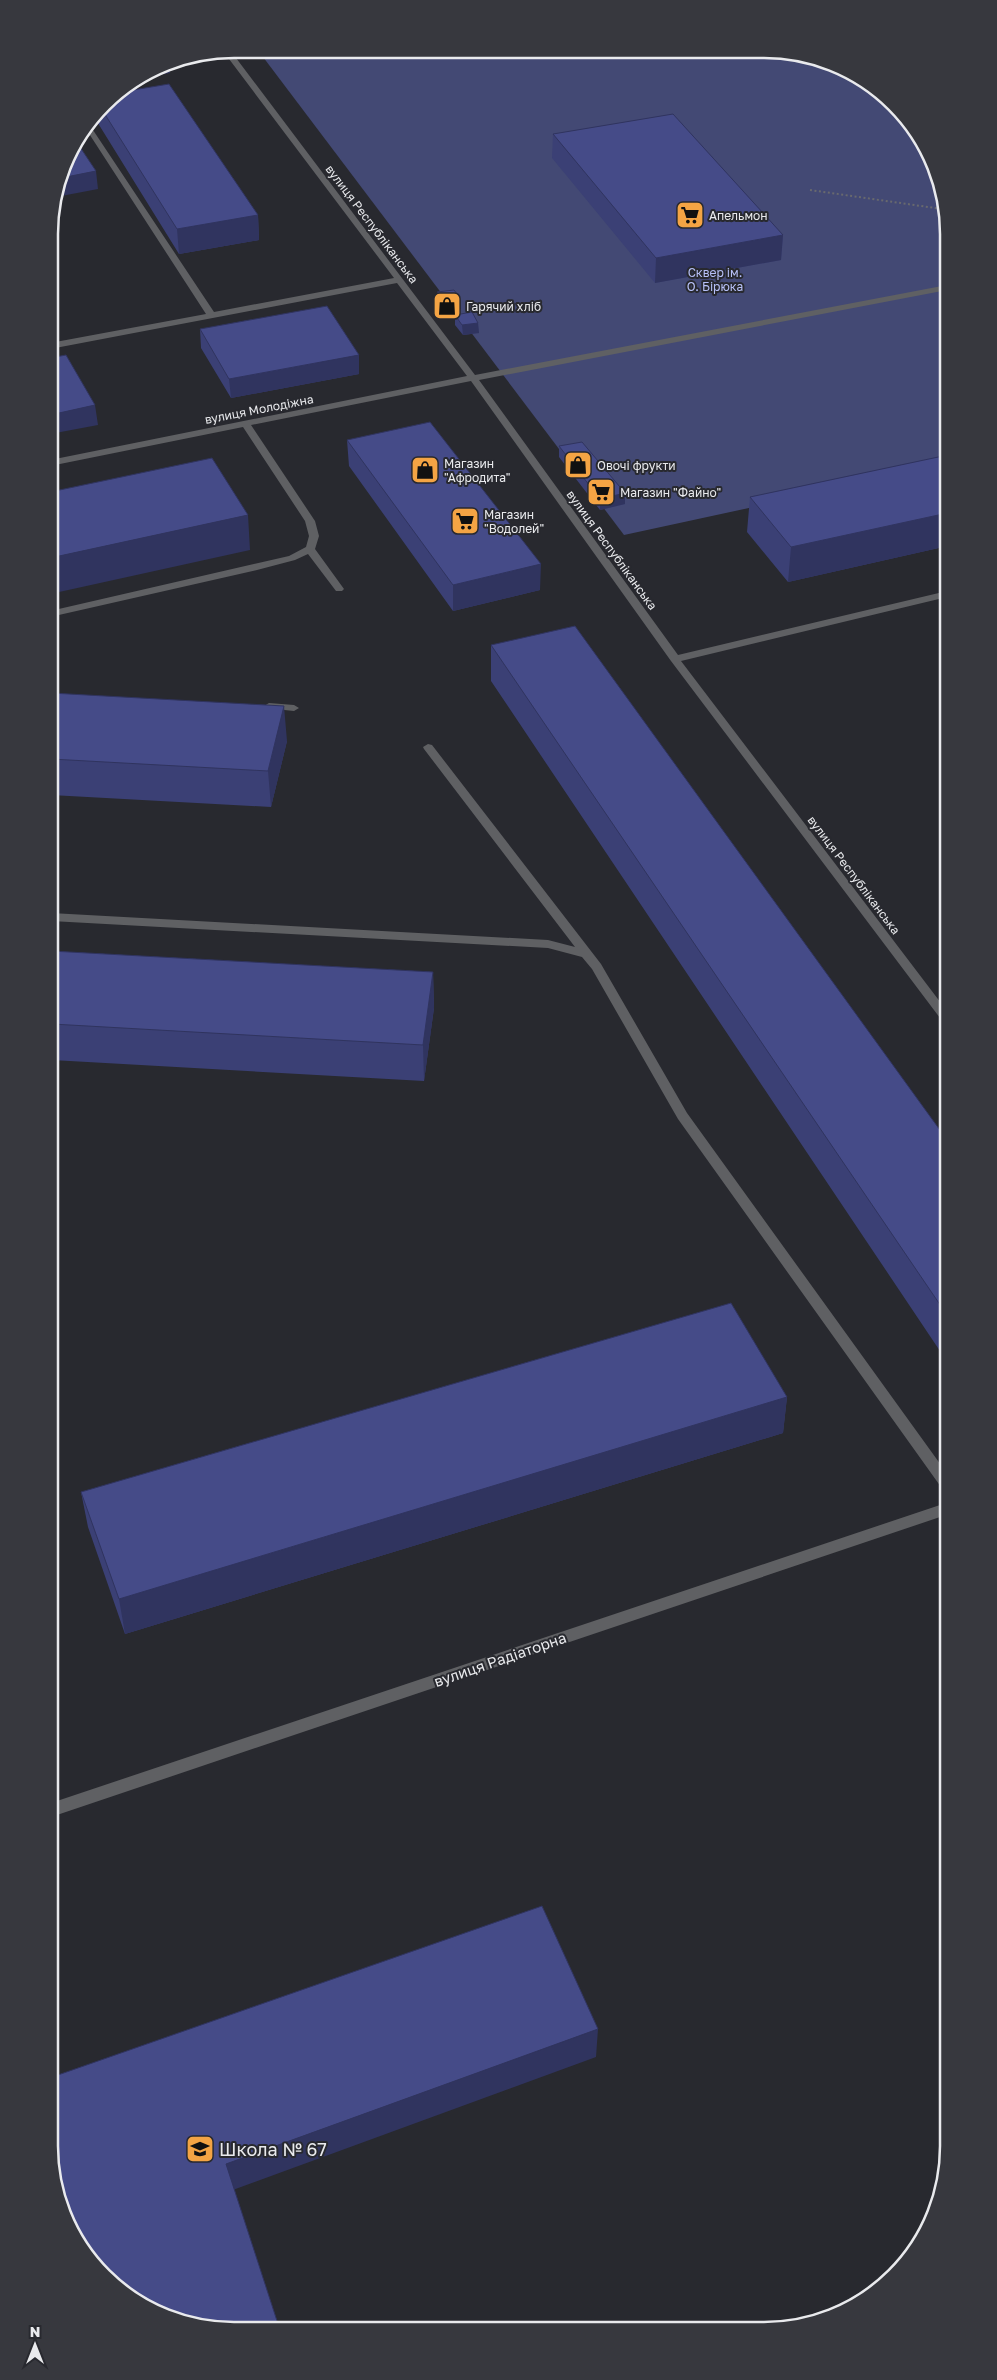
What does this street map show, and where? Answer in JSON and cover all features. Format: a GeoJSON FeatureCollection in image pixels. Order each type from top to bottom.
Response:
{"type":"FeatureCollection","features":[{"type":"Feature","properties":{"kind":"street","name":"вулиця Республіканська"},"geometry":{"type":"LineString","coordinates":[[232,58],[473,378],[675,658],[940,1010]]}},
{"type":"Feature","properties":{"kind":"street"},"geometry":{"type":"LineString","coordinates":[[91,131],[211,315]]}},
{"type":"Feature","properties":{"kind":"street"},"geometry":{"type":"LineString","coordinates":[[58,344],[399,280]]}},
{"type":"Feature","properties":{"kind":"street","name":"вулиця Молодіжна"},"geometry":{"type":"LineString","coordinates":[[58,461],[473,378],[940,288]]}},
{"type":"Feature","properties":{"kind":"street"},"geometry":{"type":"LineString","coordinates":[[58,612],[257,567],[292,558],[310,549],[314,536],[310,520],[246,425]]}},
{"type":"Feature","properties":{"kind":"street"},"geometry":{"type":"LineString","coordinates":[[310,549],[339,589]]}},
{"type":"Feature","properties":{"kind":"street"},"geometry":{"type":"LineString","coordinates":[[675,658],[940,596]]}},
{"type":"Feature","properties":{"kind":"street"},"geometry":{"type":"LineString","coordinates":[[255,706],[294,708]]}},
{"type":"Feature","properties":{"kind":"street"},"geometry":{"type":"LineString","coordinates":[[428,747],[597,967],[682,1116],[940,1475]]}},
{"type":"Feature","properties":{"kind":"street"},"geometry":{"type":"LineString","coordinates":[[58,917],[548,944],[586,954]]}},
{"type":"Feature","properties":{"kind":"street","name":"вулиця Радіаторна"},"geometry":{"type":"LineString","coordinates":[[58,1808],[940,1512]]}},
{"type":"Feature","properties":{"kind":"path"},"geometry":{"type":"LineString","coordinates":[[810,190],[938,209]]}},
{"type":"Feature","properties":{"kind":"green space","name":"Сквер ім. О. Бірюка"},"geometry":{"type":"Polygon","coordinates":[[[264,58],[786,59],[831,71],[861,87],[888,109],[910,136],[930,177],[936,199],[939,222],[940,467],[624,535],[264,58]]]}},
{"type":"Feature","properties":{"kind":"building"},"geometry":{"type":"Polygon","coordinates":[[[169,84],[258,215],[177,229],[105,114],[132,90],[169,84]]]}},
{"type":"Feature","properties":{"kind":"building"},"geometry":{"type":"Polygon","coordinates":[[[673,114],[783,235],[656,258],[553,134],[673,114]]]}},
{"type":"Feature","properties":{"kind":"building"},"geometry":{"type":"Polygon","coordinates":[[[80,147],[96,171],[67,177],[80,147]]]}},
{"type":"Feature","properties":{"kind":"building"},"geometry":{"type":"Polygon","coordinates":[[[454,290],[460,298],[445,301],[437,292],[454,290]]]}},
{"type":"Feature","properties":{"kind":"building"},"geometry":{"type":"Polygon","coordinates":[[[327,306],[359,355],[229,379],[200,329],[327,306]]]}},
{"type":"Feature","properties":{"kind":"building"},"geometry":{"type":"Polygon","coordinates":[[[472,312],[478,323],[462,325],[455,315],[472,312]]]}},
{"type":"Feature","properties":{"kind":"building"},"geometry":{"type":"Polygon","coordinates":[[[66,355],[95,405],[58,413],[58,356],[66,355]]]}},
{"type":"Feature","properties":{"kind":"building"},"geometry":{"type":"Polygon","coordinates":[[[430,422],[541,564],[453,585],[347,440],[430,422]]]}},
{"type":"Feature","properties":{"kind":"building"},"geometry":{"type":"Polygon","coordinates":[[[582,442],[625,493],[600,499],[559,446],[582,442]]]}},
{"type":"Feature","properties":{"kind":"building"},"geometry":{"type":"Polygon","coordinates":[[[940,457],[940,515],[791,547],[750,497],[940,457]]]}},
{"type":"Feature","properties":{"kind":"building"},"geometry":{"type":"Polygon","coordinates":[[[212,458],[248,515],[58,556],[58,490],[212,458]]]}},
{"type":"Feature","properties":{"kind":"building"},"geometry":{"type":"Polygon","coordinates":[[[575,626],[940,1130],[940,1305],[491,645],[575,626]]]}},
{"type":"Feature","properties":{"kind":"building"},"geometry":{"type":"Polygon","coordinates":[[[58,693],[284,706],[268,771],[58,759],[58,693]]]}},
{"type":"Feature","properties":{"kind":"building"},"geometry":{"type":"Polygon","coordinates":[[[58,951],[433,972],[423,1045],[58,1024],[58,951]]]}},
{"type":"Feature","properties":{"kind":"building"},"geometry":{"type":"Polygon","coordinates":[[[731,1303],[787,1397],[119,1599],[81,1492],[731,1303]]]}},
{"type":"Feature","properties":{"kind":"building","name":"Школа № 67"},"geometry":{"type":"Polygon","coordinates":[[[542,1906],[598,2029],[226,2164],[277,2322],[222,2322],[199,2319],[177,2313],[136,2293],[101,2262],[87,2244],[71,2214],[61,2181],[58,2158],[58,2075],[542,1906]]]}},
{"type":"Feature","properties":{"kind":"place","name":"Апельмон"},"geometry":{"type":"Point","coordinates":[690,215]}},
{"type":"Feature","properties":{"kind":"place","name":"Гарячий хліб"},"geometry":{"type":"Point","coordinates":[447,306]}},
{"type":"Feature","properties":{"kind":"place","name":"Овочі фрукти"},"geometry":{"type":"Point","coordinates":[578,465]}},
{"type":"Feature","properties":{"kind":"place","name":"Магазин \"Афродита\""},"geometry":{"type":"Point","coordinates":[425,470]}},
{"type":"Feature","properties":{"kind":"place","name":"Магазин \"Файно\""},"geometry":{"type":"Point","coordinates":[601,492]}},
{"type":"Feature","properties":{"kind":"place","name":"Магазин \"Водолей\""},"geometry":{"type":"Point","coordinates":[465,521]}},
{"type":"Feature","properties":{"kind":"place","name":"Школа № 67"},"geometry":{"type":"Point","coordinates":[200,2149]}}]}
